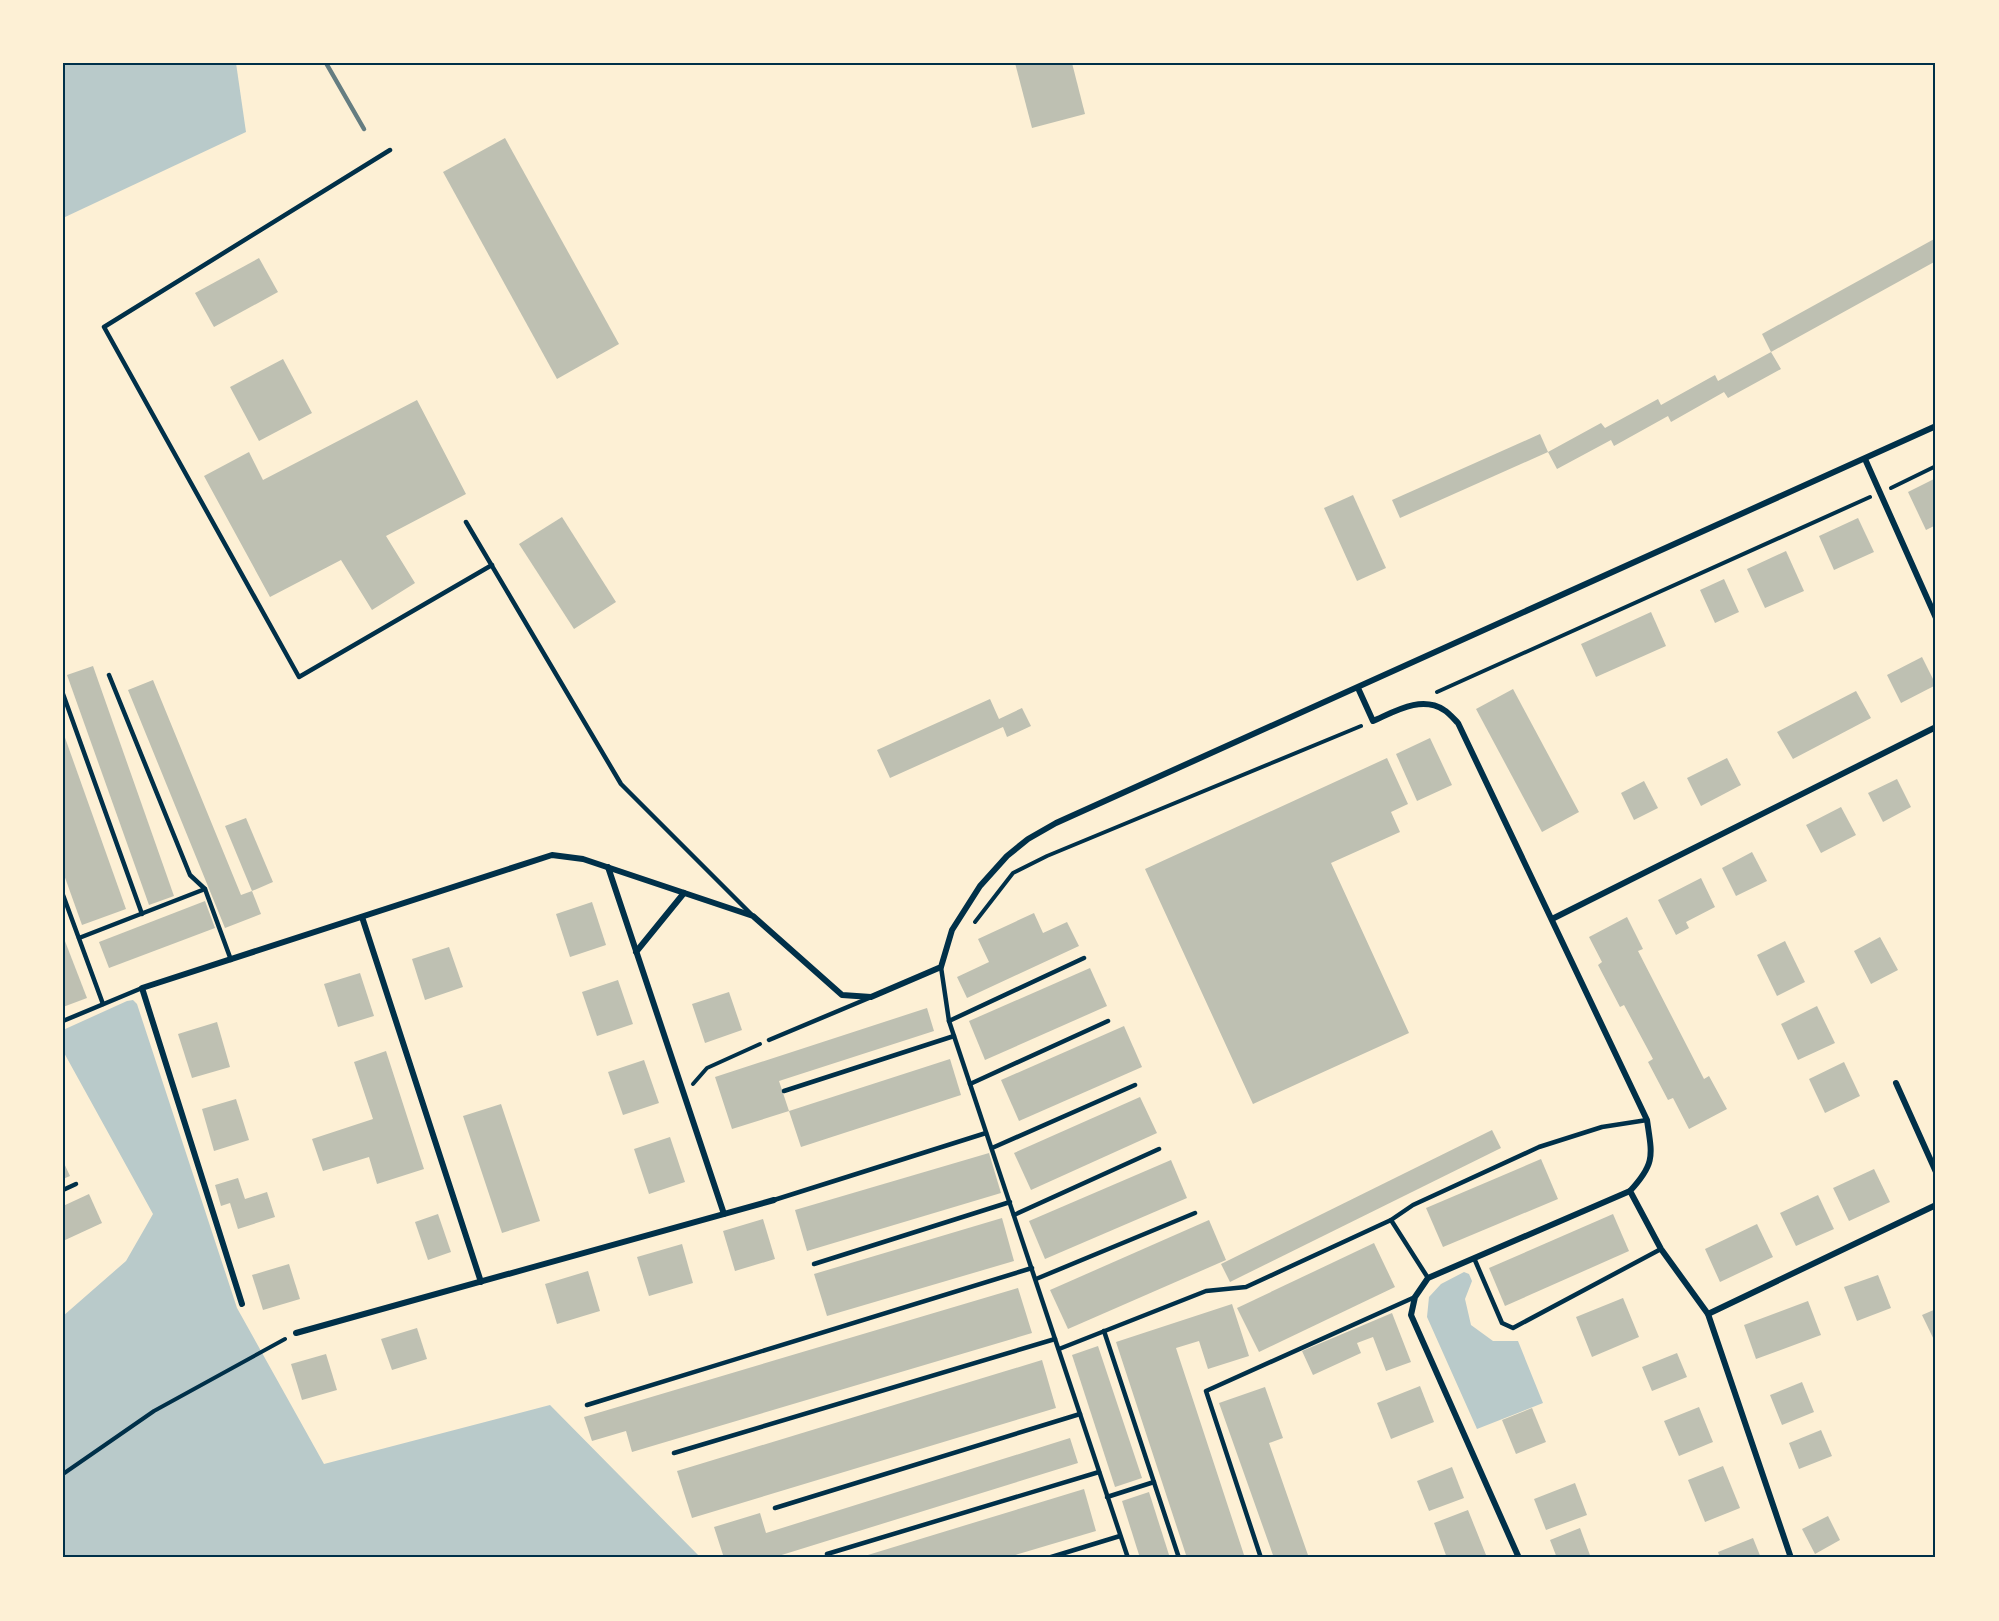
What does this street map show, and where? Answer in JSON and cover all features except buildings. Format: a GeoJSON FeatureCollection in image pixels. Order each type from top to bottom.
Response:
{"type":"FeatureCollection","features":[{"type":"Feature","properties":{"kind":"street"},"geometry":{"type":"LineString","coordinates":[[242,1304],[142,988],[552,855],[583,859],[753,916],[842,995],[872,997],[941,967],[952,930],[980,886],[1007,856],[1028,839],[1056,823],[1936,426]]}},
{"type":"Feature","properties":{"kind":"street"},"geometry":{"type":"LineString","coordinates":[[1865,459],[1936,618]]}},
{"type":"Feature","properties":{"kind":"street"},"geometry":{"type":"LineString","coordinates":[[1358,688],[1373,721],[1408,705],[1428,704],[1444,710],[1458,723],[1647,1120],[1652,1154],[1646,1174],[1630,1191],[1428,1278],[1415,1297],[1411,1315],[1519,1558]]}},
{"type":"Feature","properties":{"kind":"street"},"geometry":{"type":"LineString","coordinates":[[1552,919],[1936,727]]}},
{"type":"Feature","properties":{"kind":"street"},"geometry":{"type":"LineString","coordinates":[[608,867],[724,1214]]}},
{"type":"Feature","properties":{"kind":"street"},"geometry":{"type":"LineString","coordinates":[[636,952],[684,893]]}},
{"type":"Feature","properties":{"kind":"street"},"geometry":{"type":"LineString","coordinates":[[362,917],[481,1282]]}},
{"type":"Feature","properties":{"kind":"street"},"geometry":{"type":"LineString","coordinates":[[1896,1083],[1936,1172]]}},
{"type":"Feature","properties":{"kind":"street"},"geometry":{"type":"LineString","coordinates":[[1630,1191],[1661,1249],[1708,1314],[1791,1558]]}},
{"type":"Feature","properties":{"kind":"street"},"geometry":{"type":"LineString","coordinates":[[296,1333],[774,1200]]}},
{"type":"Feature","properties":{"kind":"street"},"geometry":{"type":"LineString","coordinates":[[1708,1314],[1936,1205]]}},
{"type":"Feature","properties":{"kind":"lane"},"geometry":{"type":"LineString","coordinates":[[390,150],[104,327],[299,677],[492,565]]}},
{"type":"Feature","properties":{"kind":"lane"},"geometry":{"type":"LineString","coordinates":[[466,522],[621,784],[753,916]]}},
{"type":"Feature","properties":{"kind":"lane"},"geometry":{"type":"LineString","coordinates":[[109,675],[190,875],[205,889],[231,960]]}},
{"type":"Feature","properties":{"kind":"lane"},"geometry":{"type":"LineString","coordinates":[[63,694],[142,914]]}},
{"type":"Feature","properties":{"kind":"lane"},"geometry":{"type":"LineString","coordinates":[[79,938],[205,889]]}},
{"type":"Feature","properties":{"kind":"lane"},"geometry":{"type":"LineString","coordinates":[[63,895],[104,1004]]}},
{"type":"Feature","properties":{"kind":"lane"},"geometry":{"type":"LineString","coordinates":[[949,1021],[1084,958]]}},
{"type":"Feature","properties":{"kind":"lane"},"geometry":{"type":"LineString","coordinates":[[941,967],[949,1021],[1128,1558]]}},
{"type":"Feature","properties":{"kind":"lane"},"geometry":{"type":"LineString","coordinates":[[63,1021],[142,988]]}},
{"type":"Feature","properties":{"kind":"lane"},"geometry":{"type":"LineString","coordinates":[[769,1040],[872,997]]}},
{"type":"Feature","properties":{"kind":"lane"},"geometry":{"type":"LineString","coordinates":[[970,1084],[1108,1021]]}},
{"type":"Feature","properties":{"kind":"lane"},"geometry":{"type":"LineString","coordinates":[[784,1090],[954,1036]]}},
{"type":"Feature","properties":{"kind":"lane"},"geometry":{"type":"LineString","coordinates":[[992,1148],[1135,1085]]}},
{"type":"Feature","properties":{"kind":"lane"},"geometry":{"type":"LineString","coordinates":[[1059,1349],[1206,1291],[1245,1287],[1391,1220],[1413,1205],[1539,1147],[1602,1127],[1647,1120]]}},
{"type":"Feature","properties":{"kind":"lane"},"geometry":{"type":"LineString","coordinates":[[774,1200],[986,1133]]}},
{"type":"Feature","properties":{"kind":"lane"},"geometry":{"type":"LineString","coordinates":[[1014,1215],[1159,1149]]}},
{"type":"Feature","properties":{"kind":"lane"},"geometry":{"type":"LineString","coordinates":[[63,1190],[76,1184]]}},
{"type":"Feature","properties":{"kind":"lane"},"geometry":{"type":"LineString","coordinates":[[814,1264],[1010,1202]]}},
{"type":"Feature","properties":{"kind":"lane"},"geometry":{"type":"LineString","coordinates":[[1036,1279],[1195,1213]]}},
{"type":"Feature","properties":{"kind":"lane"},"geometry":{"type":"LineString","coordinates":[[1391,1220],[1428,1278]]}},
{"type":"Feature","properties":{"kind":"lane"},"geometry":{"type":"LineString","coordinates":[[1474,1258],[1502,1323],[1513,1328],[1661,1249]]}},
{"type":"Feature","properties":{"kind":"lane"},"geometry":{"type":"LineString","coordinates":[[587,1405],[1032,1268]]}},
{"type":"Feature","properties":{"kind":"lane"},"geometry":{"type":"LineString","coordinates":[[1261,1558],[1206,1391],[1415,1297]]}},
{"type":"Feature","properties":{"kind":"lane"},"geometry":{"type":"LineString","coordinates":[[1104,1331],[1179,1558]]}},
{"type":"Feature","properties":{"kind":"lane"},"geometry":{"type":"LineString","coordinates":[[674,1453],[1055,1339]]}},
{"type":"Feature","properties":{"kind":"lane"},"geometry":{"type":"LineString","coordinates":[[775,1508],[1080,1414]]}},
{"type":"Feature","properties":{"kind":"lane"},"geometry":{"type":"LineString","coordinates":[[827,1554],[1099,1472]]}},
{"type":"Feature","properties":{"kind":"lane"},"geometry":{"type":"LineString","coordinates":[[1107,1497],[1154,1482]]}},
{"type":"Feature","properties":{"kind":"lane"},"geometry":{"type":"LineString","coordinates":[[1048,1558],[1120,1536]]}},
{"type":"Feature","properties":{"kind":"path"},"geometry":{"type":"LineString","coordinates":[[1408,705],[1880,493],[1936,465]]}},
{"type":"Feature","properties":{"kind":"path"},"geometry":{"type":"LineString","coordinates":[[970,929],[1013,873],[1047,856],[1373,721]]}},
{"type":"Feature","properties":{"kind":"path"},"geometry":{"type":"LineString","coordinates":[[684,1095],[708,1068],[769,1040]]}},
{"type":"Feature","properties":{"kind":"path"},"geometry":{"type":"LineString","coordinates":[[63,1474],[154,1411],[296,1333]]}},
{"type":"Feature","properties":{"kind":"shaded area"},"geometry":{"type":"Polygon","coordinates":[[[63,63],[236,63],[246,132],[63,218],[63,63]]]}},
{"type":"Feature","properties":{"kind":"shaded area"},"geometry":{"type":"Polygon","coordinates":[[[133,1000],[137,1004],[237,1308],[324,1464],[550,1405],[701,1558],[63,1558],[63,1316],[126,1261],[153,1214],[63,1051],[63,1030],[133,1000]]]}},
{"type":"Feature","properties":{"kind":"shaded area"},"geometry":{"type":"Polygon","coordinates":[[[1464,1272],[1469,1274],[1472,1281],[1465,1299],[1471,1325],[1493,1341],[1518,1341],[1543,1403],[1477,1429],[1427,1317],[1429,1297],[1441,1284],[1464,1272]]]}},
{"type":"Feature","properties":{"kind":"railway"},"geometry":{"type":"LineString","coordinates":[[326,63],[364,129]]}}]}
